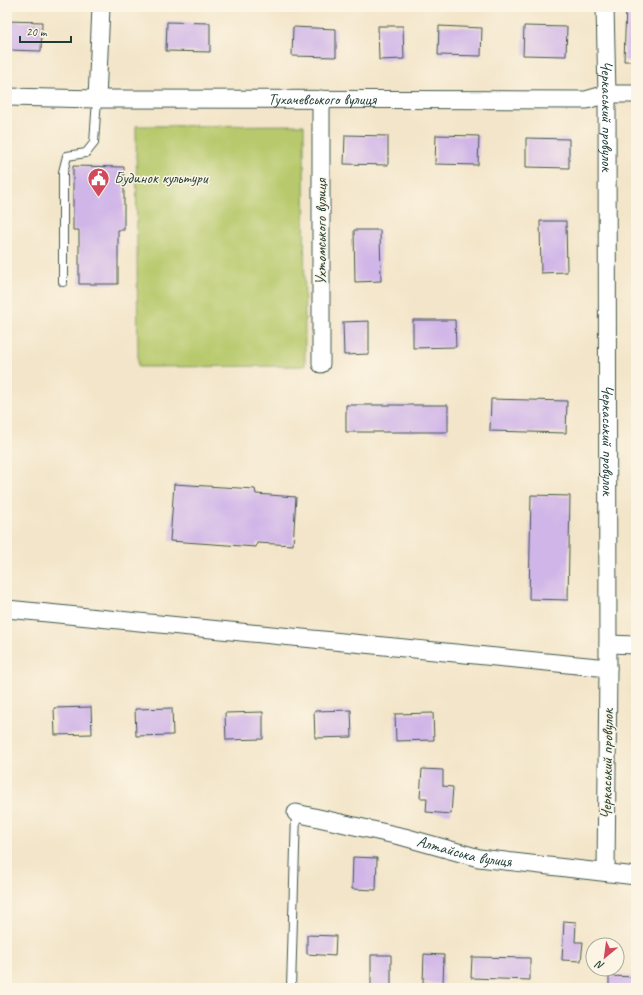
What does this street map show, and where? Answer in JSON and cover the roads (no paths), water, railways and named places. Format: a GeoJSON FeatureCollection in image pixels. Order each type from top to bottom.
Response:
{"type":"FeatureCollection","features":[{"type":"Feature","properties":{"kind":"street"},"geometry":{"type":"LineString","coordinates":[[97,99],[101,7]]}},
{"type":"Feature","properties":{"kind":"street","name":"Черкаський провулок"},"geometry":{"type":"LineString","coordinates":[[605,7],[607,94],[608,644],[606,872]]}},
{"type":"Feature","properties":{"kind":"street","name":"Тухачевського вулиця"},"geometry":{"type":"LineString","coordinates":[[7,97],[97,99],[586,100],[607,94],[636,94]]}},
{"type":"Feature","properties":{"kind":"street","name":"Ухтомського вулиця"},"geometry":{"type":"LineString","coordinates":[[321,100],[321,364]]}},
{"type":"Feature","properties":{"kind":"street"},"geometry":{"type":"LineString","coordinates":[[7,609],[608,668]]}},
{"type":"Feature","properties":{"kind":"street"},"geometry":{"type":"LineString","coordinates":[[608,644],[636,646]]}},
{"type":"Feature","properties":{"kind":"street","name":"Алтайська вулиця"},"geometry":{"type":"LineString","coordinates":[[296,813],[404,837],[480,858],[636,876]]}},
{"type":"Feature","properties":{"kind":"lane"},"geometry":{"type":"LineString","coordinates":[[63,282],[63,172],[67,156],[86,153],[94,143],[97,99]]}},
{"type":"Feature","properties":{"kind":"lane"},"geometry":{"type":"LineString","coordinates":[[291,988],[296,813]]}},
{"type":"Feature","properties":{"kind":"place","name":"Будинок культури"},"geometry":{"type":"Point","coordinates":[99,198]}}]}
